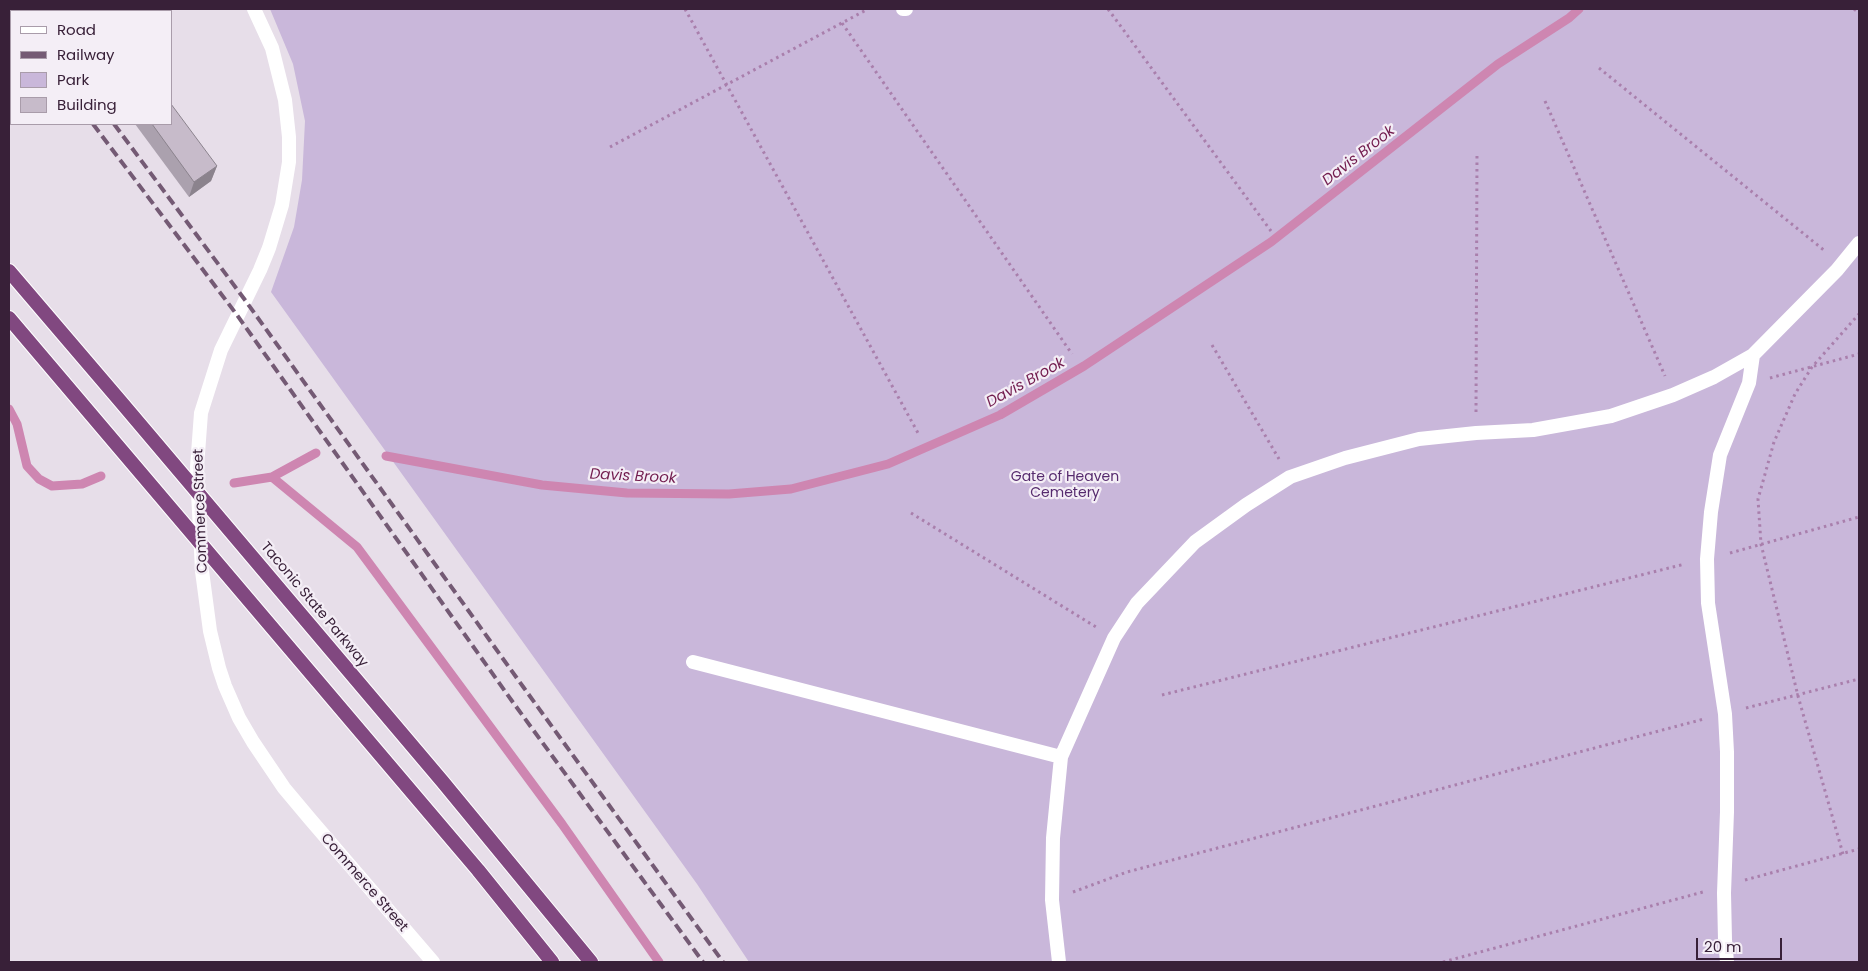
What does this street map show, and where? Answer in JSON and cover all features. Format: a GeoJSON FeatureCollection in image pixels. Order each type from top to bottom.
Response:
{"type":"FeatureCollection","features":[{"type":"Feature","properties":{"kind":"highway","name":"Taconic State Parkway"},"geometry":{"type":"LineString","coordinates":[[9,271],[510,862],[591,962]]}},
{"type":"Feature","properties":{"kind":"highway"},"geometry":{"type":"LineString","coordinates":[[9,318],[478,870],[552,962]]}},
{"type":"Feature","properties":{"kind":"street","name":"Commerce Street"},"geometry":{"type":"LineString","coordinates":[[254,9],[272,48],[286,100],[289,162],[282,205],[269,248],[257,277],[220,350],[201,413],[198,439],[200,543],[207,611],[216,659],[229,696],[246,730],[273,772],[298,805],[433,962]]}},
{"type":"Feature","properties":{"kind":"street"},"geometry":{"type":"LineString","coordinates":[[1059,962],[1052,900],[1053,838],[1061,756],[1114,638],[1137,603],[1195,542],[1246,505],[1290,477],[1345,458],[1420,439],[1476,433],[1533,430],[1611,416],[1673,395],[1714,377],[1753,355],[1859,243]]}},
{"type":"Feature","properties":{"kind":"street"},"geometry":{"type":"LineString","coordinates":[[1727,962],[1724,886],[1727,752],[1725,714],[1708,603],[1707,559],[1711,512],[1720,455],[1750,383],[1753,355]]}},
{"type":"Feature","properties":{"kind":"street"},"geometry":{"type":"LineString","coordinates":[[693,662],[1061,756]]}},
{"type":"Feature","properties":{"kind":"path"},"geometry":{"type":"LineString","coordinates":[[685,9],[918,433]]}},
{"type":"Feature","properties":{"kind":"path"},"geometry":{"type":"LineString","coordinates":[[610,147],[868,9]]}},
{"type":"Feature","properties":{"kind":"path"},"geometry":{"type":"LineString","coordinates":[[1108,9],[1271,231]]}},
{"type":"Feature","properties":{"kind":"path"},"geometry":{"type":"LineString","coordinates":[[1854,9],[1859,13]]}},
{"type":"Feature","properties":{"kind":"path"},"geometry":{"type":"LineString","coordinates":[[842,23],[1072,354]]}},
{"type":"Feature","properties":{"kind":"path"},"geometry":{"type":"LineString","coordinates":[[1599,68],[1841,264]]}},
{"type":"Feature","properties":{"kind":"path"},"geometry":{"type":"LineString","coordinates":[[1546,100],[1673,395]]}},
{"type":"Feature","properties":{"kind":"path"},"geometry":{"type":"LineString","coordinates":[[1476,433],[1477,152]]}},
{"type":"Feature","properties":{"kind":"path"},"geometry":{"type":"LineString","coordinates":[[1843,854],[1798,696],[1761,544],[1758,499],[1774,442],[1795,394],[1812,367],[1859,314]]}},
{"type":"Feature","properties":{"kind":"path"},"geometry":{"type":"LineString","coordinates":[[1212,345],[1290,477]]}},
{"type":"Feature","properties":{"kind":"path"},"geometry":{"type":"LineString","coordinates":[[1750,383],[1859,354]]}},
{"type":"Feature","properties":{"kind":"path"},"geometry":{"type":"LineString","coordinates":[[911,512],[1114,638]]}},
{"type":"Feature","properties":{"kind":"path"},"geometry":{"type":"LineString","coordinates":[[1162,695],[1707,559],[1859,517]]}},
{"type":"Feature","properties":{"kind":"path"},"geometry":{"type":"LineString","coordinates":[[1052,900],[1127,872],[1859,679]]}},
{"type":"Feature","properties":{"kind":"path"},"geometry":{"type":"LineString","coordinates":[[1443,962],[1859,849]]}},
{"type":"Feature","properties":{"kind":"green space","name":"Gate of Heaven Cemetery"},"geometry":{"type":"Polygon","coordinates":[[[270,9],[1859,9],[1859,962],[749,962],[697,884],[271,292],[294,227],[302,180],[305,121],[293,64],[270,9]]]}},
{"type":"Feature","properties":{"kind":"building"},"geometry":{"type":"Polygon","coordinates":[[[172,105],[217,166],[194,182],[153,125],[172,125],[172,105]]]}},
{"type":"Feature","properties":{"kind":"waterway","name":"Davis Brook"},"geometry":{"type":"LineString","coordinates":[[386,456],[542,485],[627,493],[729,494],[791,489],[888,464],[1000,415],[1084,366],[1271,242],[1498,64],[1569,18],[1579,9]]}},
{"type":"Feature","properties":{"kind":"waterway","name":"Davis Brook"},"geometry":{"type":"LineString","coordinates":[[9,409],[17,424],[27,466],[39,479],[52,486],[82,484],[101,476]]}},
{"type":"Feature","properties":{"kind":"waterway","name":"Davis Brook"},"geometry":{"type":"LineString","coordinates":[[234,483],[272,477],[316,453]]}},
{"type":"Feature","properties":{"kind":"waterway"},"geometry":{"type":"LineString","coordinates":[[272,477],[357,547],[562,824],[659,962]]}},
{"type":"Feature","properties":{"kind":"railway"},"geometry":{"type":"LineString","coordinates":[[94,125],[237,315],[512,701],[703,962]]}},
{"type":"Feature","properties":{"kind":"railway"},"geometry":{"type":"LineString","coordinates":[[115,125],[245,300],[723,962]]}}]}
